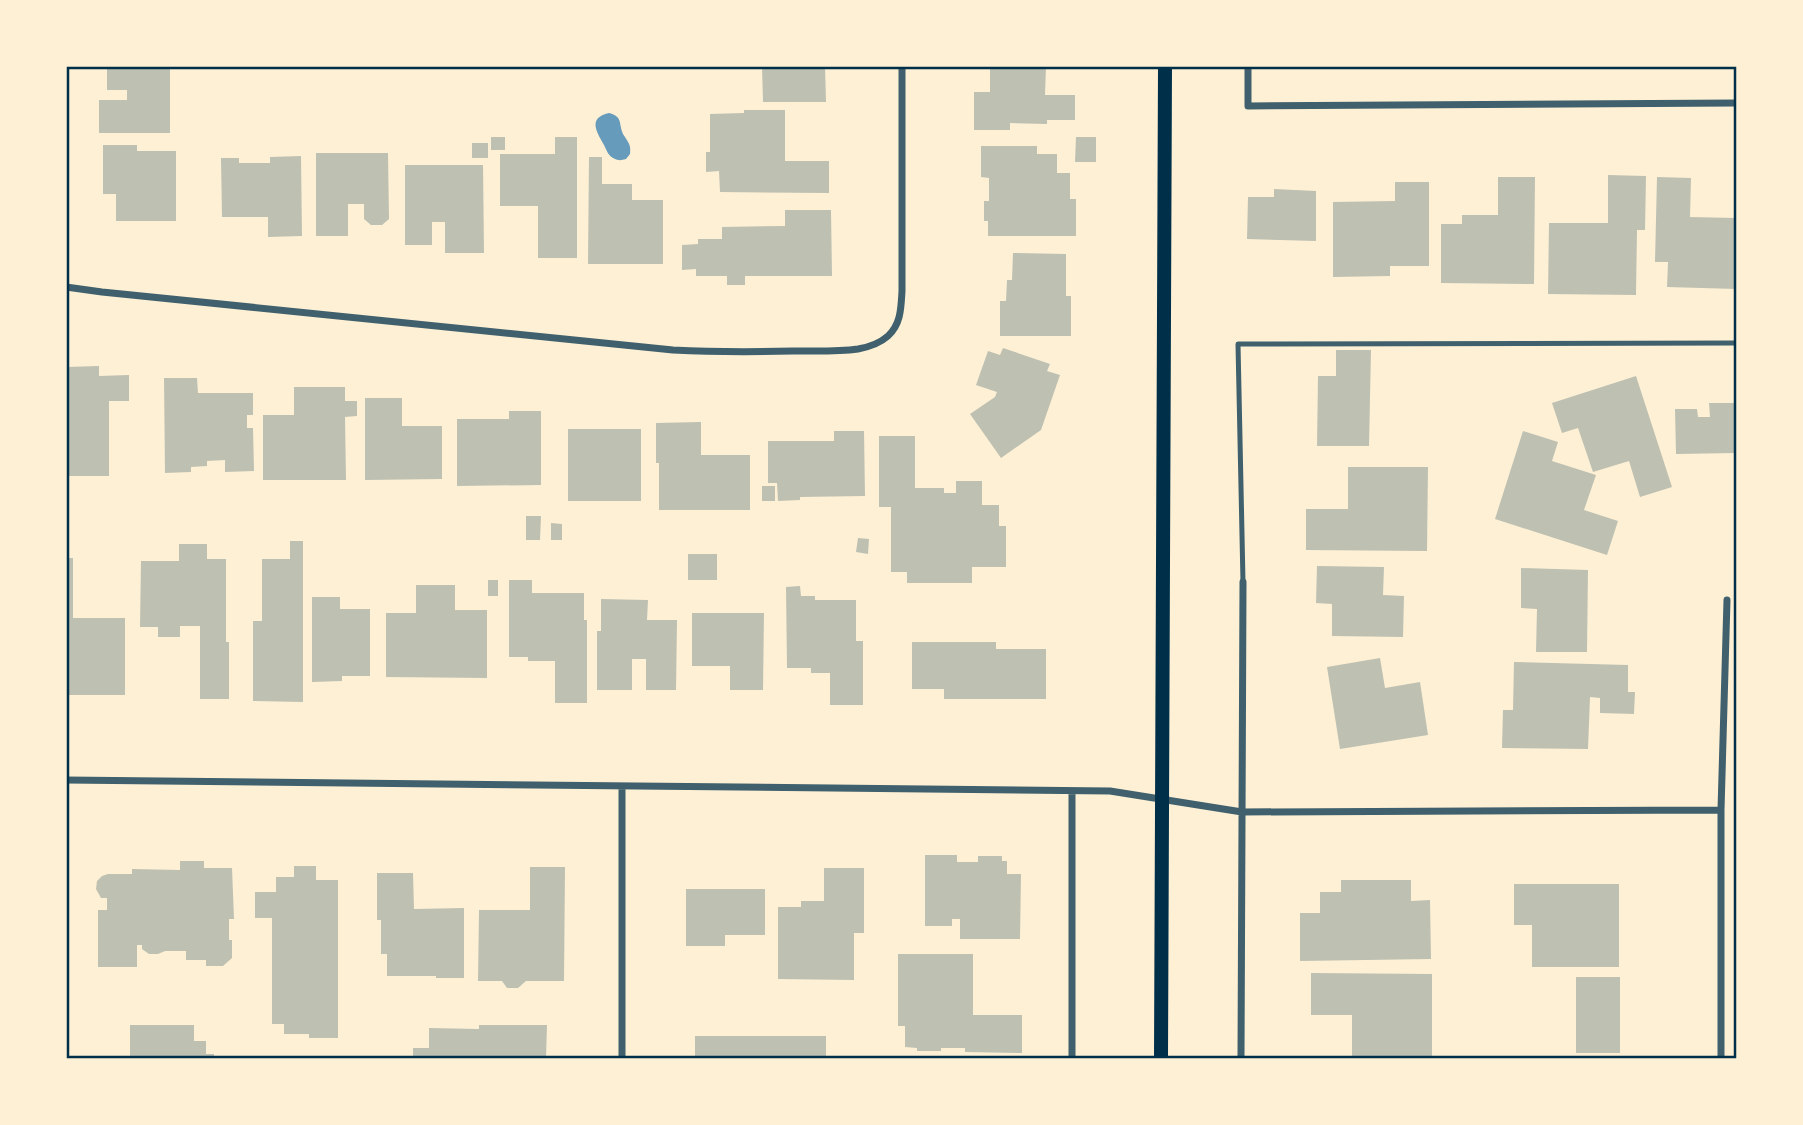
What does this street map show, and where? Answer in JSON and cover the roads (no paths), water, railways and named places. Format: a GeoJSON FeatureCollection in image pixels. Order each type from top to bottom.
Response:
{"type":"FeatureCollection","features":[{"type":"Feature","properties":{"kind":"main road"},"geometry":{"type":"LineString","coordinates":[[1161,1059],[1165,66]]}},
{"type":"Feature","properties":{"kind":"street"},"geometry":{"type":"LineString","coordinates":[[66,286],[102,292],[673,350],[817,351],[866,347],[888,336],[900,317],[902,66]]}},
{"type":"Feature","properties":{"kind":"street"},"geometry":{"type":"LineString","coordinates":[[1248,66],[1248,106],[1737,103]]}},
{"type":"Feature","properties":{"kind":"street"},"geometry":{"type":"LineString","coordinates":[[1241,1059],[1243,582]]}},
{"type":"Feature","properties":{"kind":"street"},"geometry":{"type":"LineString","coordinates":[[1721,1059],[1721,810],[1727,600]]}},
{"type":"Feature","properties":{"kind":"street"},"geometry":{"type":"LineString","coordinates":[[66,780],[1110,791],[1242,812],[1721,810]]}},
{"type":"Feature","properties":{"kind":"street"},"geometry":{"type":"LineString","coordinates":[[622,786],[622,1059]]}},
{"type":"Feature","properties":{"kind":"street"},"geometry":{"type":"LineString","coordinates":[[1072,791],[1072,1059]]}},
{"type":"Feature","properties":{"kind":"lane"},"geometry":{"type":"LineString","coordinates":[[1243,582],[1238,344],[1737,342]]}},
{"type":"Feature","properties":{"kind":"water"},"geometry":{"type":"Polygon","coordinates":[[[609,113],[619,119],[629,145],[630,154],[626,159],[618,160],[611,156],[597,130],[598,118],[609,113]]]}}]}
